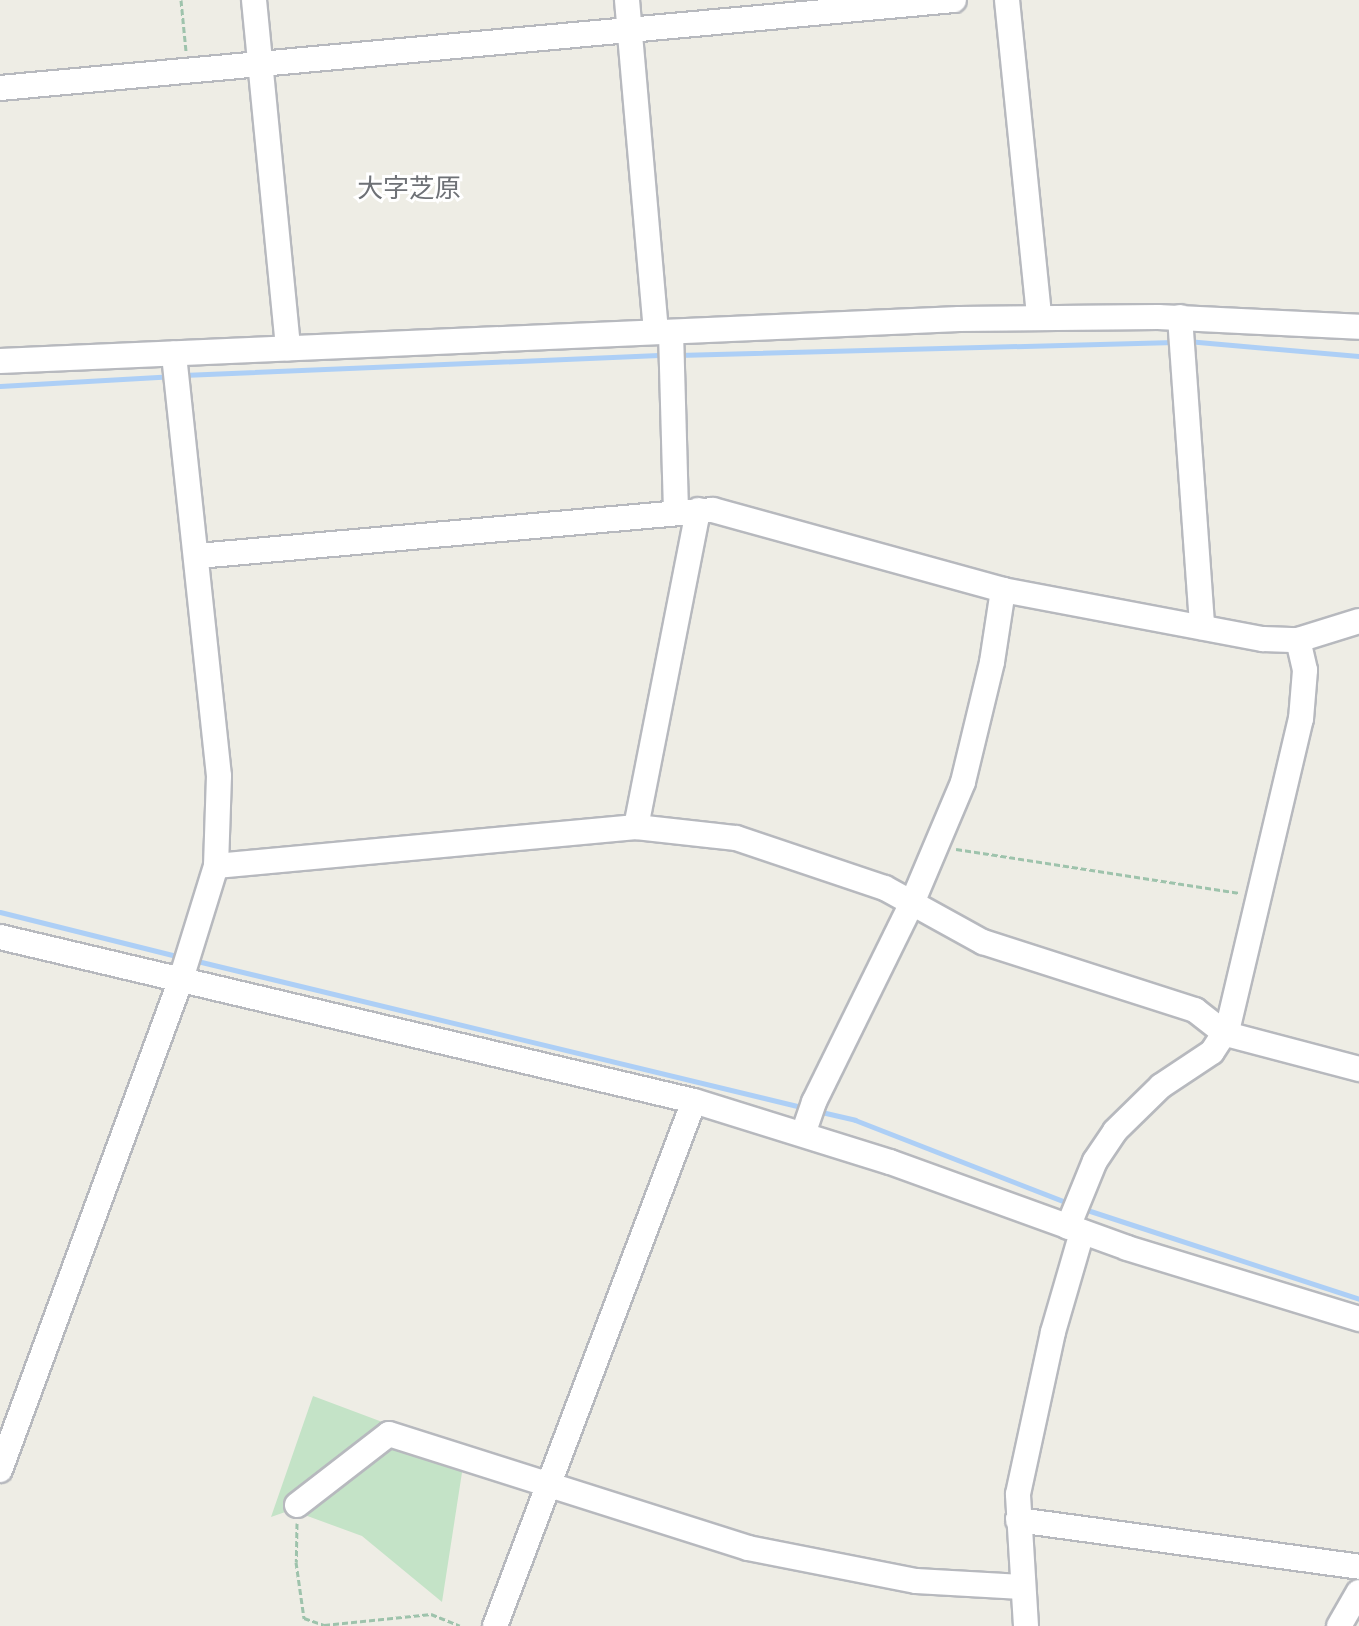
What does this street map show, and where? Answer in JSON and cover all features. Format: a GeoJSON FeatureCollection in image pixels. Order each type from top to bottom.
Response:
{"type":"FeatureCollection","features":[{"type":"Feature","properties":{"kind":"street"},"geometry":{"type":"LineString","coordinates":[[254,0],[288,348]]}},
{"type":"Feature","properties":{"kind":"street"},"geometry":{"type":"LineString","coordinates":[[627,0],[687,511],[636,826]]}},
{"type":"Feature","properties":{"kind":"street"},"geometry":{"type":"LineString","coordinates":[[0,88],[954,0]]}},
{"type":"Feature","properties":{"kind":"street"},"geometry":{"type":"LineString","coordinates":[[1007,0],[1039,317]]}},
{"type":"Feature","properties":{"kind":"street"},"geometry":{"type":"LineString","coordinates":[[0,361],[288,348],[667,347],[1039,317],[1180,336],[1359,327]]}},
{"type":"Feature","properties":{"kind":"street"},"geometry":{"type":"LineString","coordinates":[[1180,336],[1202,627]]}},
{"type":"Feature","properties":{"kind":"street"},"geometry":{"type":"LineString","coordinates":[[0,1470],[181,976],[216,866],[219,776],[198,556],[174,353]]}},
{"type":"Feature","properties":{"kind":"street"},"geometry":{"type":"LineString","coordinates":[[198,556],[687,511],[730,513],[1003,590],[1263,639],[1298,640],[1359,621]]}},
{"type":"Feature","properties":{"kind":"street"},"geometry":{"type":"LineString","coordinates":[[808,1120],[912,903],[963,782],[992,662],[1003,590]]}},
{"type":"Feature","properties":{"kind":"street"},"geometry":{"type":"LineString","coordinates":[[1026,1626],[1018,1494],[1075,1217],[1095,1161],[1125,1120],[1166,1081],[1212,1052],[1226,1034],[1260,897],[1305,693],[1298,640]]}},
{"type":"Feature","properties":{"kind":"street"},"geometry":{"type":"LineString","coordinates":[[216,866],[636,826],[736,838],[885,888],[983,942],[1195,1010],[1226,1034],[1359,1069]]}},
{"type":"Feature","properties":{"kind":"street"},"geometry":{"type":"LineString","coordinates":[[0,937],[181,976],[694,1101],[808,1120],[1359,1319]]}},
{"type":"Feature","properties":{"kind":"street"},"geometry":{"type":"LineString","coordinates":[[495,1626],[694,1101]]}},
{"type":"Feature","properties":{"kind":"street"},"geometry":{"type":"LineString","coordinates":[[297,1505],[389,1434],[748,1548],[916,1581],[1022,1587]]}},
{"type":"Feature","properties":{"kind":"street"},"geometry":{"type":"LineString","coordinates":[[1018,1520],[1359,1567]]}},
{"type":"Feature","properties":{"kind":"street"},"geometry":{"type":"LineString","coordinates":[[1339,1626],[1359,1592]]}},
{"type":"Feature","properties":{"kind":"path"},"geometry":{"type":"LineString","coordinates":[[181,0],[189,70]]}},
{"type":"Feature","properties":{"kind":"path"},"geometry":{"type":"LineString","coordinates":[[937,846],[1260,897]]}},
{"type":"Feature","properties":{"kind":"path"},"geometry":{"type":"LineString","coordinates":[[297,1505],[296,1562],[304,1618],[324,1625],[431,1614],[460,1626]]}},
{"type":"Feature","properties":{"kind":"green space"},"geometry":{"type":"Polygon","coordinates":[[[313,1396],[465,1453],[442,1602],[362,1536],[291,1510],[271,1517],[313,1396]]]}},
{"type":"Feature","properties":{"kind":"waterway"},"geometry":{"type":"LineString","coordinates":[[1187,341],[1359,356]]}},
{"type":"Feature","properties":{"kind":"waterway"},"geometry":{"type":"LineString","coordinates":[[678,355],[1175,342]]}},
{"type":"Feature","properties":{"kind":"waterway"},"geometry":{"type":"LineString","coordinates":[[183,375],[665,355]]}},
{"type":"Feature","properties":{"kind":"waterway"},"geometry":{"type":"LineString","coordinates":[[0,386],[171,376]]}},
{"type":"Feature","properties":{"kind":"waterway"},"geometry":{"type":"LineString","coordinates":[[0,912],[181,957]]}},
{"type":"Feature","properties":{"kind":"waterway"},"geometry":{"type":"LineString","coordinates":[[193,960],[805,1108]]}},
{"type":"Feature","properties":{"kind":"waterway"},"geometry":{"type":"LineString","coordinates":[[817,1111],[855,1120],[1070,1204]]}},
{"type":"Feature","properties":{"kind":"waterway"},"geometry":{"type":"LineString","coordinates":[[1081,1208],[1359,1299]]}},
{"type":"Feature","properties":{"kind":"district","name":"大字芝原"},"geometry":{"type":"Point","coordinates":[409,189]}}]}
